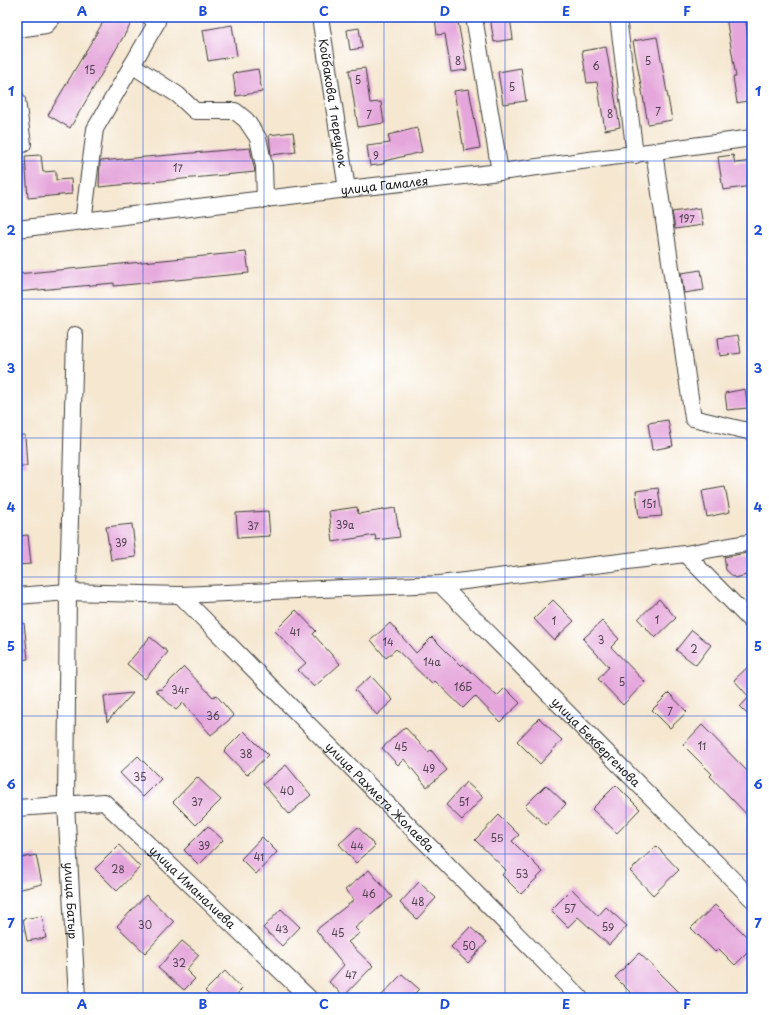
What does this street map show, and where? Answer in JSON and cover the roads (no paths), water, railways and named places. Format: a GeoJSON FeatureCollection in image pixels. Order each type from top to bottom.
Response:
{"type":"FeatureCollection","features":[{"type":"Feature","properties":{"kind":"street"},"geometry":{"type":"LineString","coordinates":[[17,29],[46,25],[53,17]]}},
{"type":"Feature","properties":{"kind":"street"},"geometry":{"type":"LineString","coordinates":[[83,222],[95,129],[157,22],[150,17]]}},
{"type":"Feature","properties":{"kind":"street","name":"Койбакова 1 переулок"},"geometry":{"type":"LineString","coordinates":[[320,17],[347,189]]}},
{"type":"Feature","properties":{"kind":"street"},"geometry":{"type":"LineString","coordinates":[[474,17],[500,172]]}},
{"type":"Feature","properties":{"kind":"street"},"geometry":{"type":"LineString","coordinates":[[618,17],[635,155]]}},
{"type":"Feature","properties":{"kind":"street"},"geometry":{"type":"LineString","coordinates":[[132,64],[178,95],[195,111],[235,111],[246,120],[258,138],[264,166],[265,200]]}},
{"type":"Feature","properties":{"kind":"street"},"geometry":{"type":"LineString","coordinates":[[17,100],[23,144]]}},
{"type":"Feature","properties":{"kind":"street","name":"улица Гамалея"},"geometry":{"type":"LineString","coordinates":[[17,229],[500,172],[635,155],[752,138]]}},
{"type":"Feature","properties":{"kind":"street"},"geometry":{"type":"LineString","coordinates":[[654,152],[693,418],[752,432]]}},
{"type":"Feature","properties":{"kind":"street","name":"улица Батыр"},"geometry":{"type":"LineString","coordinates":[[74,998],[66,804],[68,592],[75,335]]}},
{"type":"Feature","properties":{"kind":"street"},"geometry":{"type":"LineString","coordinates":[[17,596],[68,592],[180,595],[440,584],[685,554],[752,542]]}},
{"type":"Feature","properties":{"kind":"street"},"geometry":{"type":"LineString","coordinates":[[685,554],[752,622]]}},
{"type":"Feature","properties":{"kind":"street","name":"улица Бекбергенова"},"geometry":{"type":"LineString","coordinates":[[440,584],[752,899]]}},
{"type":"Feature","properties":{"kind":"street","name":"улица Рахмета Жолаева"},"geometry":{"type":"LineString","coordinates":[[180,595],[580,998]]}},
{"type":"Feature","properties":{"kind":"street","name":"улица Иманалиева"},"geometry":{"type":"LineString","coordinates":[[17,808],[104,802],[309,998]]}}]}
